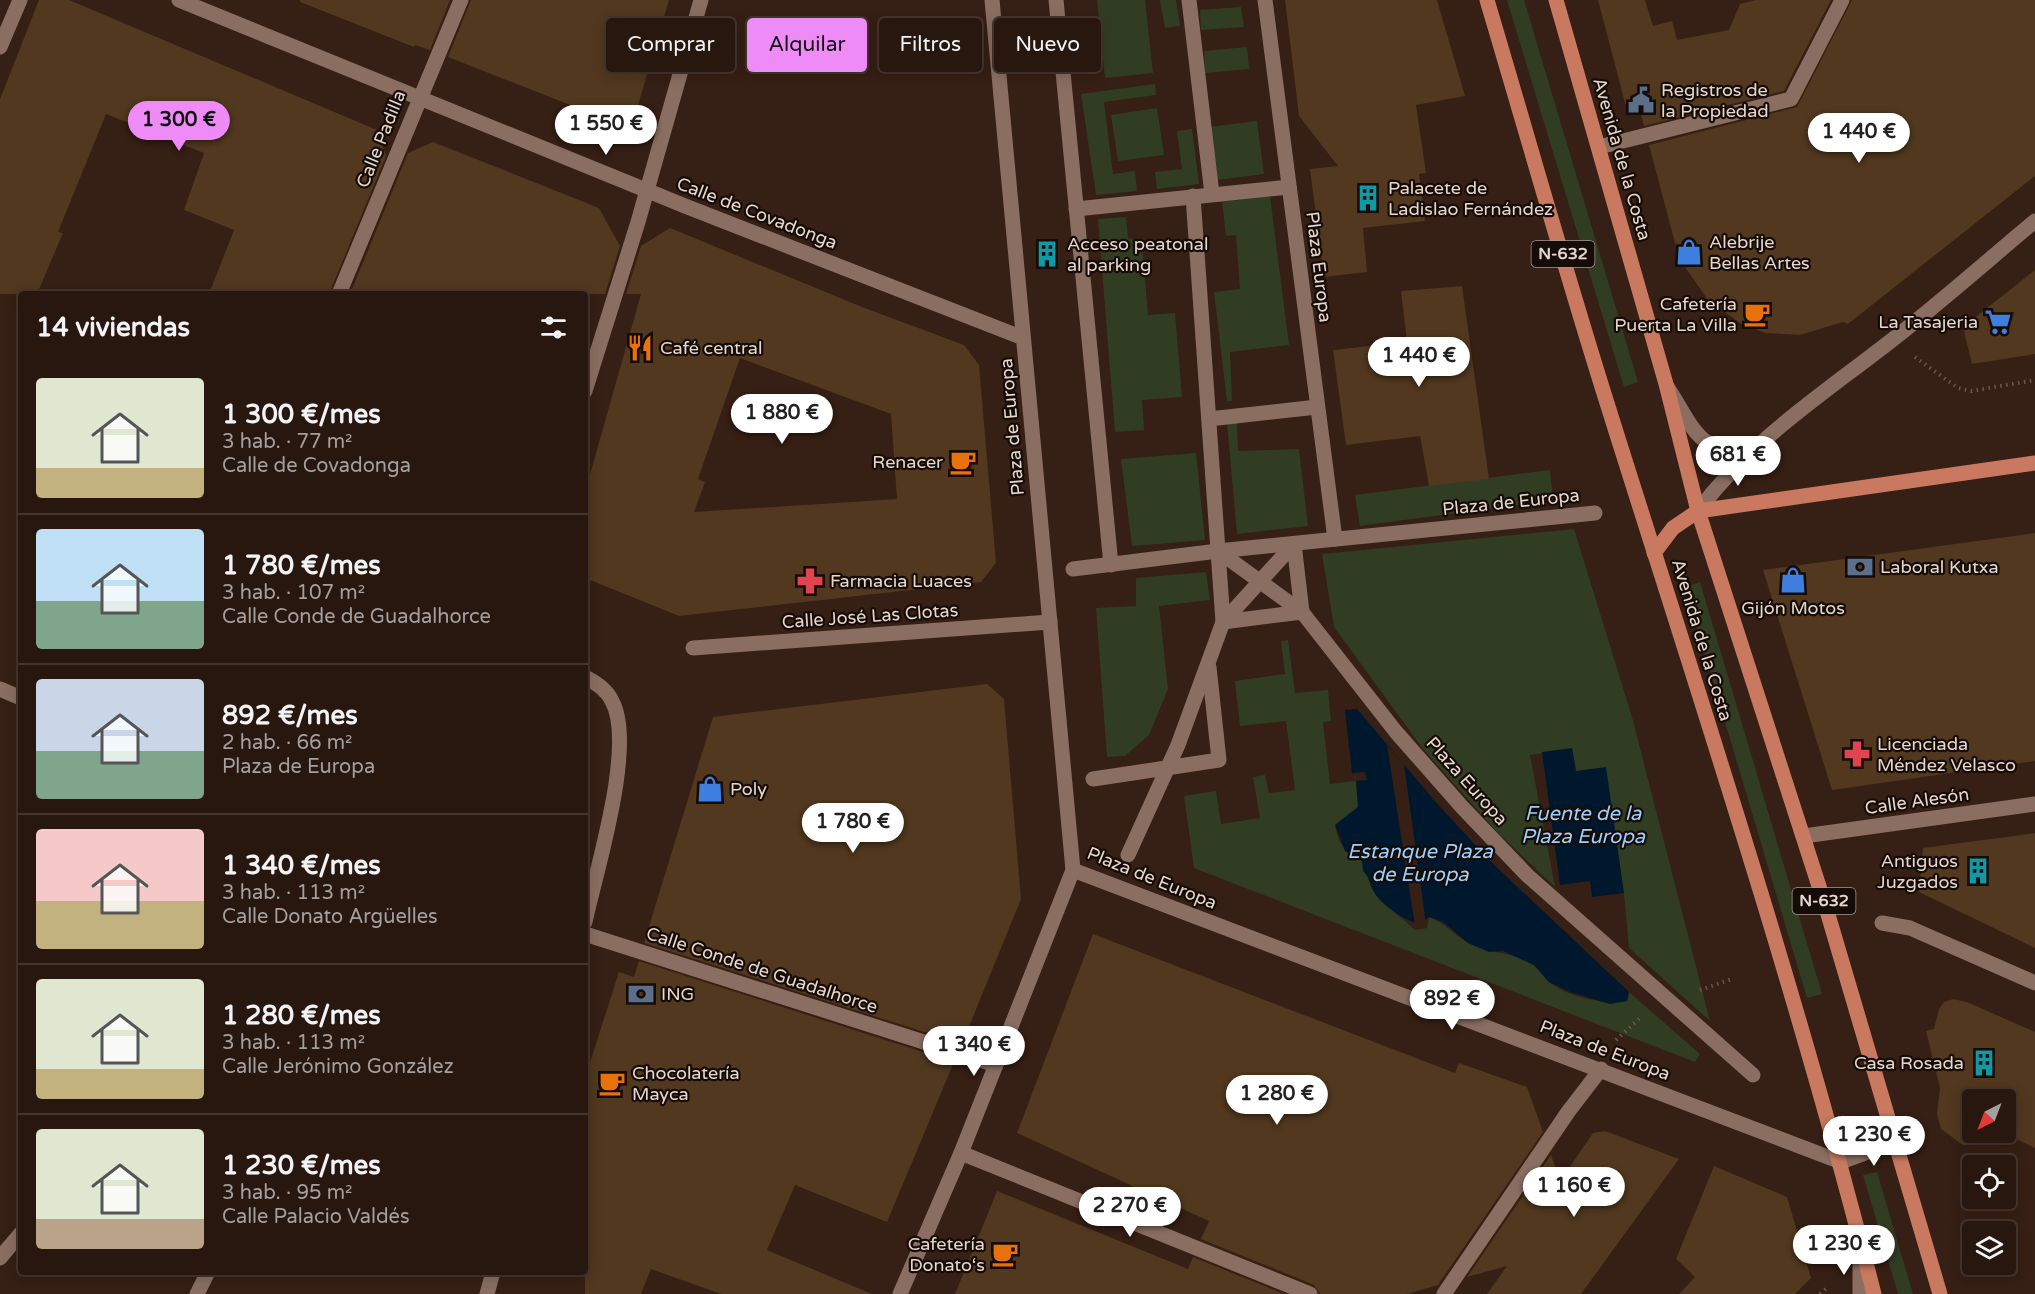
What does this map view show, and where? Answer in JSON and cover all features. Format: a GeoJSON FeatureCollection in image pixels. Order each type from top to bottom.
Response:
{"type":"FeatureCollection","features":[{"type":"Feature","properties":{"kind":"main road","name":"Avenida de la Costa"},"geometry":{"type":"LineString","coordinates":[[1487,0],[1603,390],[1841,1162],[1874,1294]]}},
{"type":"Feature","properties":{"kind":"main road","name":"Avenida de la Costa"},"geometry":{"type":"LineString","coordinates":[[1556,0],[1666,384],[1698,511],[1804,836],[1940,1294]]}},
{"type":"Feature","properties":{"kind":"main road"},"geometry":{"type":"LineString","coordinates":[[1654,553],[1673,528],[1698,511],[2035,463]]}},
{"type":"Feature","properties":{"kind":"main road"},"geometry":{"type":"LineString","coordinates":[[1860,1237],[1860,1258]]}},
{"type":"Feature","properties":{"kind":"street"},"geometry":{"type":"LineString","coordinates":[[0,47],[20,0]]}},
{"type":"Feature","properties":{"kind":"street","name":"Calle de Covadonga"},"geometry":{"type":"LineString","coordinates":[[178,0],[646,190],[1023,338]]}},
{"type":"Feature","properties":{"kind":"street","name":"Calle Padilla"},"geometry":{"type":"LineString","coordinates":[[340,291],[418,98],[461,0]]}},
{"type":"Feature","properties":{"kind":"street"},"geometry":{"type":"LineString","coordinates":[[588,381],[700,0]]}},
{"type":"Feature","properties":{"kind":"street","name":"Plaza de Europa"},"geometry":{"type":"LineString","coordinates":[[992,0],[1073,870],[1841,1162]]}},
{"type":"Feature","properties":{"kind":"street"},"geometry":{"type":"LineString","coordinates":[[1056,0],[1111,565]]}},
{"type":"Feature","properties":{"kind":"street"},"geometry":{"type":"LineString","coordinates":[[1189,0],[1212,194]]}},
{"type":"Feature","properties":{"kind":"street","name":"Plaza Europa"},"geometry":{"type":"LineString","coordinates":[[1265,0],[1335,539]]}},
{"type":"Feature","properties":{"kind":"street"},"geometry":{"type":"LineString","coordinates":[[1599,147],[1791,99],[1842,0]]}},
{"type":"Feature","properties":{"kind":"street"},"geometry":{"type":"LineString","coordinates":[[1076,208],[1289,187]]}},
{"type":"Feature","properties":{"kind":"street"},"geometry":{"type":"LineString","coordinates":[[1193,196],[1223,622]]}},
{"type":"Feature","properties":{"kind":"street"},"geometry":{"type":"LineString","coordinates":[[1698,511],[1721,480],[1757,444],[1895,338],[2035,221]]}},
{"type":"Feature","properties":{"kind":"street"},"geometry":{"type":"LineString","coordinates":[[1666,384],[1706,444],[1721,450],[1737,450],[1757,444]]}},
{"type":"Feature","properties":{"kind":"street"},"geometry":{"type":"LineString","coordinates":[[1209,419],[1317,407]]}},
{"type":"Feature","properties":{"kind":"street","name":"Plaza de Europa"},"geometry":{"type":"LineString","coordinates":[[1073,569],[1218,551],[1595,513]]}},
{"type":"Feature","properties":{"kind":"street"},"geometry":{"type":"LineString","coordinates":[[1223,622],[1302,612],[1294,544]]}},
{"type":"Feature","properties":{"kind":"street"},"geometry":{"type":"LineString","coordinates":[[1128,855],[1168,767],[1223,622],[1294,544]]}},
{"type":"Feature","properties":{"kind":"street","name":"Plaza Europa"},"geometry":{"type":"LineString","coordinates":[[1218,551],[1302,612],[1396,732],[1519,867],[1753,1075]]}},
{"type":"Feature","properties":{"kind":"street","name":"Calle José Las Clotas"},"geometry":{"type":"LineString","coordinates":[[693,648],[1050,622]]}},
{"type":"Feature","properties":{"kind":"street"},"geometry":{"type":"LineString","coordinates":[[1093,779],[1220,760],[1209,661]]}},
{"type":"Feature","properties":{"kind":"street"},"geometry":{"type":"LineString","coordinates":[[588,678],[597,683],[612,701],[621,732],[618,772],[588,908]]}},
{"type":"Feature","properties":{"kind":"street"},"geometry":{"type":"LineString","coordinates":[[0,689],[18,697]]}},
{"type":"Feature","properties":{"kind":"street","name":"Calle Alesón"},"geometry":{"type":"LineString","coordinates":[[1804,836],[2035,804]]}},
{"type":"Feature","properties":{"kind":"street"},"geometry":{"type":"LineString","coordinates":[[900,1294],[961,1153],[1073,870]]}},
{"type":"Feature","properties":{"kind":"street"},"geometry":{"type":"LineString","coordinates":[[1882,923],[1910,928],[2035,983]]}},
{"type":"Feature","properties":{"kind":"street","name":"Calle Conde de Guadalhorce"},"geometry":{"type":"LineString","coordinates":[[588,935],[996,1065]]}},
{"type":"Feature","properties":{"kind":"street"},"geometry":{"type":"LineString","coordinates":[[1444,1294],[1568,1112],[1601,1069]]}},
{"type":"Feature","properties":{"kind":"street"},"geometry":{"type":"LineString","coordinates":[[1841,1162],[1895,1142]]}},
{"type":"Feature","properties":{"kind":"street"},"geometry":{"type":"LineString","coordinates":[[961,1153],[1310,1294]]}},
{"type":"Feature","properties":{"kind":"street"},"geometry":{"type":"LineString","coordinates":[[0,1258],[18,1237]]}},
{"type":"Feature","properties":{"kind":"street"},"geometry":{"type":"LineString","coordinates":[[1860,1258],[1860,1294]]}},
{"type":"Feature","properties":{"kind":"street"},"geometry":{"type":"LineString","coordinates":[[197,1294],[206,1275]]}},
{"type":"Feature","properties":{"kind":"street"},"geometry":{"type":"LineString","coordinates":[[487,1294],[492,1275]]}},
{"type":"Feature","properties":{"kind":"path"},"geometry":{"type":"LineString","coordinates":[[1895,338],[1931,370],[1958,388],[1972,391],[2035,380]]}},
{"type":"Feature","properties":{"kind":"path"},"geometry":{"type":"LineString","coordinates":[[1820,1294],[1828,1287]]}},
{"type":"Feature","properties":{"kind":"green space"},"geometry":{"type":"Polygon","coordinates":[[[1097,0],[1145,0],[1153,73],[1105,78],[1101,18],[1099,18],[1097,0]]]}},
{"type":"Feature","properties":{"kind":"green space"},"geometry":{"type":"Polygon","coordinates":[[[1160,0],[1176,0],[1180,26],[1165,28],[1160,0]]]}},
{"type":"Feature","properties":{"kind":"green space"},"geometry":{"type":"Polygon","coordinates":[[[1507,0],[1524,0],[1638,382],[1624,387],[1507,0]]]}},
{"type":"Feature","properties":{"kind":"green space"},"geometry":{"type":"Polygon","coordinates":[[[1241,7],[1244,27],[1201,30],[1200,10],[1241,7]]]}},
{"type":"Feature","properties":{"kind":"green space"},"geometry":{"type":"Polygon","coordinates":[[[1247,47],[1249,69],[1205,73],[1204,51],[1247,47]]]}},
{"type":"Feature","properties":{"kind":"green space"},"geometry":{"type":"Polygon","coordinates":[[[1155,84],[1156,95],[1104,102],[1113,174],[1135,171],[1137,191],[1096,195],[1081,94],[1155,84]]]}},
{"type":"Feature","properties":{"kind":"green space"},"geometry":{"type":"Polygon","coordinates":[[[1157,108],[1164,155],[1118,161],[1111,115],[1157,108]]]}},
{"type":"Feature","properties":{"kind":"green space"},"geometry":{"type":"Polygon","coordinates":[[[1257,121],[1264,174],[1217,180],[1209,127],[1257,121]]]}},
{"type":"Feature","properties":{"kind":"green space"},"geometry":{"type":"Polygon","coordinates":[[[1192,129],[1199,184],[1157,189],[1155,172],[1182,169],[1177,131],[1192,129]]]}},
{"type":"Feature","properties":{"kind":"green space"},"geometry":{"type":"Polygon","coordinates":[[[1270,196],[1289,345],[1230,352],[1232,401],[1227,401],[1214,292],[1240,289],[1236,235],[1226,236],[1222,202],[1270,196]]]}},
{"type":"Feature","properties":{"kind":"green space"},"geometry":{"type":"Polygon","coordinates":[[[1126,217],[1128,238],[1142,243],[1148,315],[1175,313],[1182,397],[1142,400],[1144,430],[1115,432],[1098,219],[1126,217]]]}},
{"type":"Feature","properties":{"kind":"green space"},"geometry":{"type":"Polygon","coordinates":[[[1237,421],[1238,451],[1299,449],[1308,526],[1237,534],[1227,422],[1237,421]]]}},
{"type":"Feature","properties":{"kind":"green space"},"geometry":{"type":"Polygon","coordinates":[[[1196,453],[1205,540],[1132,546],[1121,459],[1196,453]]]}},
{"type":"Feature","properties":{"kind":"green space"},"geometry":{"type":"Polygon","coordinates":[[[1550,470],[1553,500],[1360,526],[1355,495],[1550,470]]]}},
{"type":"Feature","properties":{"kind":"green space"},"geometry":{"type":"Polygon","coordinates":[[[1574,529],[1632,717],[1710,1021],[1629,948],[1624,893],[1576,771],[1572,749],[1530,755],[1555,887],[1498,833],[1423,749],[1334,627],[1322,554],[1574,529]]]}},
{"type":"Feature","properties":{"kind":"green space"},"geometry":{"type":"Polygon","coordinates":[[[1206,572],[1210,600],[1159,606],[1168,689],[1149,735],[1125,756],[1107,757],[1096,608],[1136,606],[1136,578],[1206,572]]]}},
{"type":"Feature","properties":{"kind":"green space"},"geometry":{"type":"Polygon","coordinates":[[[1700,582],[1822,994],[1807,998],[1685,587],[1700,582]]]}},
{"type":"Feature","properties":{"kind":"green space"},"geometry":{"type":"Polygon","coordinates":[[[1288,640],[1295,693],[1328,690],[1331,721],[1323,722],[1330,784],[1356,781],[1358,807],[1335,825],[1344,847],[1362,861],[1379,898],[1415,930],[1427,928],[1429,917],[1471,944],[1517,957],[1532,964],[1556,987],[1575,995],[1596,1001],[1617,1002],[1627,1001],[1629,992],[1700,1054],[1695,1062],[1194,868],[1184,796],[1216,791],[1221,824],[1260,818],[1253,777],[1265,775],[1269,793],[1295,790],[1286,721],[1240,726],[1235,681],[1285,674],[1281,641],[1288,640]]]}},
{"type":"Feature","properties":{"kind":"green space"},"geometry":{"type":"Polygon","coordinates":[[[1877,1172],[1913,1294],[1898,1294],[1863,1175],[1877,1172]]]}},
{"type":"Feature","properties":{"kind":"water","name":"Estanque Plaza de Europa"},"geometry":{"type":"Polygon","coordinates":[[[1357,709],[1434,800],[1489,860],[1629,992],[1627,1001],[1610,1004],[1570,992],[1549,982],[1534,965],[1503,951],[1489,952],[1468,943],[1443,922],[1429,917],[1420,924],[1408,920],[1388,907],[1378,897],[1363,871],[1362,861],[1345,851],[1335,825],[1358,807],[1356,781],[1367,780],[1365,772],[1352,773],[1345,710],[1357,709]]]}},
{"type":"Feature","properties":{"kind":"water","name":"Fuente de la Plaza Europa"},"geometry":{"type":"Polygon","coordinates":[[[1572,748],[1576,771],[1606,767],[1624,893],[1592,897],[1590,881],[1560,885],[1542,752],[1572,748]]]}},
{"type":"Feature","properties":{"kind":"pier"},"geometry":{"type":"Polygon","coordinates":[[[1387,745],[1404,764],[1426,924],[1421,927],[1415,926],[1387,745]]]}},
{"type":"Feature","properties":{"kind":"building"},"geometry":{"type":"Polygon","coordinates":[[[39,0],[69,0],[377,130],[386,156],[330,291],[210,291],[234,230],[184,210],[204,153],[106,114],[58,232],[63,233],[38,291],[0,294],[0,99],[39,0]]]}},
{"type":"Feature","properties":{"kind":"building"},"geometry":{"type":"Polygon","coordinates":[[[300,0],[450,0],[430,50],[415,45],[414,47],[300,2],[300,0]]]}},
{"type":"Feature","properties":{"kind":"building"},"geometry":{"type":"Polygon","coordinates":[[[471,0],[669,0],[664,18],[606,18],[606,72],[648,72],[631,129],[448,57],[471,0]]]}},
{"type":"Feature","properties":{"kind":"building"},"geometry":{"type":"Polygon","coordinates":[[[1285,0],[1437,0],[1465,96],[1416,105],[1426,173],[1419,174],[1425,221],[1363,228],[1367,272],[1324,277],[1310,169],[1338,166],[1299,116],[1285,0]]]}},
{"type":"Feature","properties":{"kind":"building"},"geometry":{"type":"Polygon","coordinates":[[[1598,0],[1645,0],[1653,26],[1672,21],[1677,40],[1729,30],[1740,4],[1756,0],[1831,0],[1784,91],[1644,126],[1641,115],[1633,112],[1625,103],[1598,0]]]}},
{"type":"Feature","properties":{"kind":"building"},"geometry":{"type":"Polygon","coordinates":[[[1852,0],[2035,0],[2035,176],[1848,324],[1843,322],[1800,335],[1766,333],[1743,325],[1719,308],[1714,309],[1679,258],[1649,145],[1797,107],[1852,0]]]}},
{"type":"Feature","properties":{"kind":"building"},"geometry":{"type":"Polygon","coordinates":[[[433,142],[599,208],[620,246],[605,294],[588,294],[588,291],[351,291],[408,153],[433,142]]]}},
{"type":"Feature","properties":{"kind":"building"},"geometry":{"type":"Polygon","coordinates":[[[670,228],[862,307],[964,345],[979,365],[996,563],[981,582],[679,616],[588,579],[588,481],[641,294],[626,294],[641,246],[670,228]],[[740,358],[698,479],[705,482],[694,512],[897,499],[891,414],[740,358]]]}},
{"type":"Feature","properties":{"kind":"building"},"geometry":{"type":"Polygon","coordinates":[[[2035,270],[2035,354],[1972,364],[1963,327],[2035,270]]]}},
{"type":"Feature","properties":{"kind":"building"},"geometry":{"type":"Polygon","coordinates":[[[1462,286],[1489,479],[1429,486],[1420,436],[1346,445],[1333,350],[1407,342],[1401,291],[1462,286]]]}},
{"type":"Feature","properties":{"kind":"building"},"geometry":{"type":"Polygon","coordinates":[[[2035,533],[2035,761],[1832,790],[1763,570],[2035,533]]]}},
{"type":"Feature","properties":{"kind":"building"},"geometry":{"type":"Polygon","coordinates":[[[987,684],[1004,699],[1021,899],[962,1044],[644,943],[713,717],[987,684]]]}},
{"type":"Feature","properties":{"kind":"building","name":"Antiguos Juzgados"},"geometry":{"type":"Polygon","coordinates":[[[2035,833],[2035,948],[1919,892],[1923,848],[2035,833]]]}},
{"type":"Feature","properties":{"kind":"building"},"geometry":{"type":"Polygon","coordinates":[[[1093,934],[1455,1073],[1459,1063],[1527,1087],[1543,1132],[1438,1285],[1407,1294],[1320,1294],[1314,1285],[1201,1239],[1209,1221],[1017,1133],[1093,934]]]}},
{"type":"Feature","properties":{"kind":"building"},"geometry":{"type":"Polygon","coordinates":[[[639,961],[954,1062],[887,1222],[795,1185],[767,1250],[872,1294],[721,1294],[651,1269],[641,1294],[585,1294],[585,1275],[588,1275],[588,1069],[619,972],[634,977],[639,961]]]}},
{"type":"Feature","properties":{"kind":"building","name":"Casa Rosada"},"geometry":{"type":"Polygon","coordinates":[[[1953,999],[1967,1002],[2035,1032],[2035,1148],[2016,1139],[2016,1089],[1962,1089],[1962,1143],[1987,1143],[1963,1145],[1941,1129],[1937,1114],[1940,1088],[1926,1031],[1934,1029],[1939,1009],[1944,1002],[1953,999]]]}},
{"type":"Feature","properties":{"kind":"building"},"geometry":{"type":"Polygon","coordinates":[[[1605,1131],[1679,1159],[1581,1294],[1487,1294],[1507,1266],[1467,1277],[1551,1155],[1560,1181],[1593,1133],[1605,1131]]]}},
{"type":"Feature","properties":{"kind":"building"},"geometry":{"type":"Polygon","coordinates":[[[1714,1166],[1787,1197],[1811,1278],[1795,1294],[1679,1294],[1695,1277],[1676,1259],[1714,1166]]]}},
{"type":"Feature","properties":{"kind":"building"},"geometry":{"type":"Polygon","coordinates":[[[997,1191],[1188,1269],[1193,1257],[1284,1294],[955,1294],[997,1191]]]}},
{"type":"Feature","properties":{"kind":"place","name":"Registros de la Propiedad"},"geometry":{"type":"Point","coordinates":[1641,100]}},
{"type":"Feature","properties":{"kind":"place","name":"Palacete de Ladislao Fernández"},"geometry":{"type":"Point","coordinates":[1368,198]}},
{"type":"Feature","properties":{"kind":"place","name":"Alebrije Bellas Artes"},"geometry":{"type":"Point","coordinates":[1689,252]}},
{"type":"Feature","properties":{"kind":"place","name":"Acceso peatonal al parking"},"geometry":{"type":"Point","coordinates":[1047,254]}},
{"type":"Feature","properties":{"kind":"place","name":"Cafetería Puerta La Villa"},"geometry":{"type":"Point","coordinates":[1757,314]}},
{"type":"Feature","properties":{"kind":"place","name":"La Tasajeria"},"geometry":{"type":"Point","coordinates":[1998,322]}},
{"type":"Feature","properties":{"kind":"place","name":"Café central"},"geometry":{"type":"Point","coordinates":[640,348]}},
{"type":"Feature","properties":{"kind":"place","name":"Renacer"},"geometry":{"type":"Point","coordinates":[963,462]}},
{"type":"Feature","properties":{"kind":"place","name":"Laboral Kutxa"},"geometry":{"type":"Point","coordinates":[1860,567]}},
{"type":"Feature","properties":{"kind":"place","name":"Gijón Motos"},"geometry":{"type":"Point","coordinates":[1793,580]}},
{"type":"Feature","properties":{"kind":"place","name":"Farmacia Luaces"},"geometry":{"type":"Point","coordinates":[810,581]}},
{"type":"Feature","properties":{"kind":"place","name":"Licenciada Méndez Velasco"},"geometry":{"type":"Point","coordinates":[1857,754]}},
{"type":"Feature","properties":{"kind":"place","name":"Poly"},"geometry":{"type":"Point","coordinates":[710,789]}},
{"type":"Feature","properties":{"kind":"place","name":"Antiguos Juzgados"},"geometry":{"type":"Point","coordinates":[1978,871]}},
{"type":"Feature","properties":{"kind":"place","name":"ING"},"geometry":{"type":"Point","coordinates":[641,994]}},
{"type":"Feature","properties":{"kind":"place","name":"Casa Rosada"},"geometry":{"type":"Point","coordinates":[1984,1063]}},
{"type":"Feature","properties":{"kind":"place","name":"Chocolatería Mayca"},"geometry":{"type":"Point","coordinates":[612,1083]}},
{"type":"Feature","properties":{"kind":"place","name":"Cafetería Donato‘s"},"geometry":{"type":"Point","coordinates":[1005,1254]}}]}
